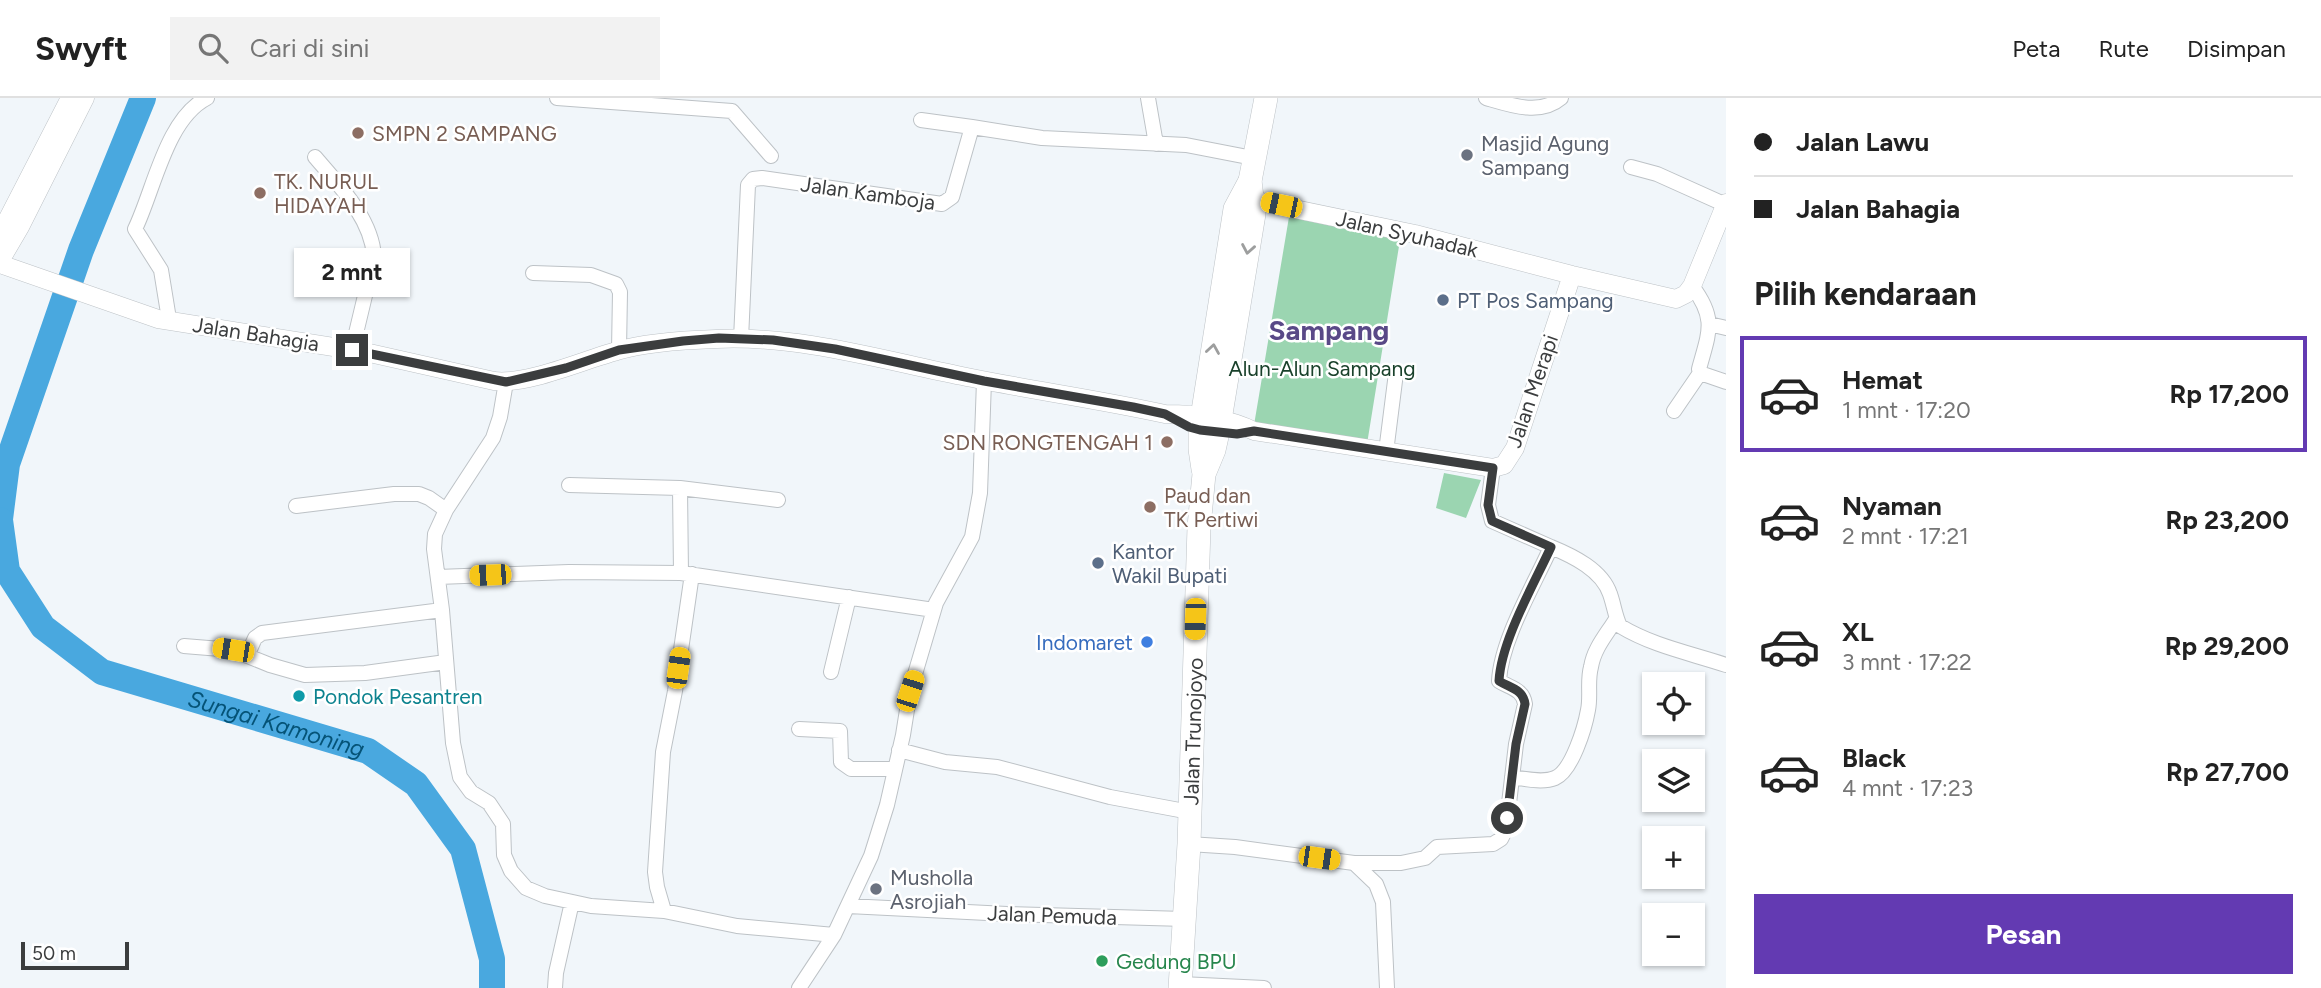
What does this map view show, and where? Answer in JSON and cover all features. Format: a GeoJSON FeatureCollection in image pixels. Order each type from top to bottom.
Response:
{"type":"FeatureCollection","features":[{"type":"Feature","properties":{"kind":"highway","name":"Jalan Trunojoyo"},"geometry":{"type":"LineString","coordinates":[[1181,986],[1191,812],[1199,527],[1204,474],[1200,449],[1210,424],[1235,209],[1250,184],[1266,98]]}},
{"type":"Feature","properties":{"kind":"street"},"geometry":{"type":"LineString","coordinates":[[0,234],[69,98]]}},
{"type":"Feature","properties":{"kind":"street"},"geometry":{"type":"LineString","coordinates":[[0,263],[85,98]]}},
{"type":"Feature","properties":{"kind":"street"},"geometry":{"type":"LineString","coordinates":[[169,319],[160,270],[135,229],[144,212],[168,143],[195,104],[207,98]]}},
{"type":"Feature","properties":{"kind":"street"},"geometry":{"type":"LineString","coordinates":[[557,98],[732,111],[771,156]]}},
{"type":"Feature","properties":{"kind":"street"},"geometry":{"type":"LineString","coordinates":[[1148,98],[1156,144]]}},
{"type":"Feature","properties":{"kind":"street"},"geometry":{"type":"LineString","coordinates":[[1486,98],[1520,102],[1541,109],[1561,98]]}},
{"type":"Feature","properties":{"kind":"street"},"geometry":{"type":"LineString","coordinates":[[921,120],[1042,138],[1186,145],[1250,184]]}},
{"type":"Feature","properties":{"kind":"street","name":"Jalan Kamboja"},"geometry":{"type":"LineString","coordinates":[[741,339],[750,181],[762,178],[943,204],[952,197],[972,127]]}},
{"type":"Feature","properties":{"kind":"street"},"geometry":{"type":"LineString","coordinates":[[315,157],[358,212],[374,250],[352,350]]}},
{"type":"Feature","properties":{"kind":"street"},"geometry":{"type":"LineString","coordinates":[[1631,167],[1657,174],[1726,204],[1692,286],[1709,314],[1700,373],[1674,411]]}},
{"type":"Feature","properties":{"kind":"street","name":"Jalan Syuhadak"},"geometry":{"type":"LineString","coordinates":[[1250,184],[1415,234],[1666,298],[1676,299],[1686,294],[1692,286]]}},
{"type":"Feature","properties":{"kind":"street","name":"Jalan Bahagia"},"geometry":{"type":"LineString","coordinates":[[0,263],[158,319],[352,350],[506,382],[566,368],[619,350],[683,341],[773,340],[835,349],[984,381],[1165,414],[1189,427],[1210,424]]}},
{"type":"Feature","properties":{"kind":"street"},"geometry":{"type":"LineString","coordinates":[[533,273],[591,275],[616,284],[620,292],[619,350]]}},
{"type":"Feature","properties":{"kind":"street","name":"Jalan Merapi"},"geometry":{"type":"LineString","coordinates":[[1210,424],[1241,424],[1254,431],[1493,468],[1504,465],[1515,447],[1572,275]]}},
{"type":"Feature","properties":{"kind":"street"},"geometry":{"type":"LineString","coordinates":[[1709,324],[1726,327]]}},
{"type":"Feature","properties":{"kind":"street"},"geometry":{"type":"LineString","coordinates":[[1386,452],[1396,373]]}},
{"type":"Feature","properties":{"kind":"street"},"geometry":{"type":"LineString","coordinates":[[1700,373],[1726,382]]}},
{"type":"Feature","properties":{"kind":"street"},"geometry":{"type":"LineString","coordinates":[[799,988],[834,935],[871,856],[900,750],[910,691],[935,606],[972,537],[980,493],[984,381]]}},
{"type":"Feature","properties":{"kind":"street"},"geometry":{"type":"LineString","coordinates":[[506,382],[494,438],[446,510],[435,534],[434,549],[443,610],[453,743],[460,777],[471,792],[489,803],[503,824],[503,855],[511,872],[526,888],[545,896],[591,906],[664,911],[737,926],[834,935]]}},
{"type":"Feature","properties":{"kind":"street"},"geometry":{"type":"LineString","coordinates":[[1493,468],[1488,505],[1492,521],[1587,565],[1610,592],[1620,626],[1634,635],[1666,647],[1724,660]]}},
{"type":"Feature","properties":{"kind":"street"},"geometry":{"type":"LineString","coordinates":[[569,485],[680,488],[778,499]]}},
{"type":"Feature","properties":{"kind":"street"},"geometry":{"type":"LineString","coordinates":[[664,911],[655,872],[663,752],[675,691],[687,573],[680,488]]}},
{"type":"Feature","properties":{"kind":"street"},"geometry":{"type":"LineString","coordinates":[[296,506],[394,494],[419,494],[446,510]]}},
{"type":"Feature","properties":{"kind":"street"},"geometry":{"type":"LineString","coordinates":[[1189,844],[1236,847],[1354,863],[1401,863],[1424,858],[1437,847],[1493,844],[1501,839],[1506,829],[1524,698],[1520,691],[1499,681],[1500,667],[1527,594],[1551,547]]}},
{"type":"Feature","properties":{"kind":"street"},"geometry":{"type":"LineString","coordinates":[[438,577],[569,572],[687,573],[849,597],[935,606]]}},
{"type":"Feature","properties":{"kind":"street"},"geometry":{"type":"LineString","coordinates":[[831,672],[849,597]]}},
{"type":"Feature","properties":{"kind":"street"},"geometry":{"type":"LineString","coordinates":[[247,656],[255,638],[262,633],[443,610]]}},
{"type":"Feature","properties":{"kind":"street"},"geometry":{"type":"LineString","coordinates":[[1512,777],[1547,779],[1558,777],[1564,770],[1573,755],[1589,708],[1590,667],[1596,649],[1616,619]]}},
{"type":"Feature","properties":{"kind":"street"},"geometry":{"type":"LineString","coordinates":[[184,646],[233,650],[294,674],[315,676],[365,673],[446,662]]}},
{"type":"Feature","properties":{"kind":"street"},"geometry":{"type":"LineString","coordinates":[[799,729],[840,731],[841,762],[847,768],[895,769]]}},
{"type":"Feature","properties":{"kind":"street"},"geometry":{"type":"LineString","coordinates":[[900,750],[945,762],[997,768],[1110,797],[1191,812]]}},
{"type":"Feature","properties":{"kind":"street"},"geometry":{"type":"LineString","coordinates":[[1354,863],[1376,884],[1383,902],[1387,988]]}},
{"type":"Feature","properties":{"kind":"street"},"geometry":{"type":"LineString","coordinates":[[555,988],[572,902]]}},
{"type":"Feature","properties":{"kind":"street","name":"Jalan Pemuda"},"geometry":{"type":"LineString","coordinates":[[848,906],[1185,919]]}},
{"type":"Feature","properties":{"kind":"street"},"geometry":{"type":"LineString","coordinates":[[1181,986],[1264,988]]}},
{"type":"Feature","properties":{"kind":"green space","name":"Alun-Alun Sampang"},"geometry":{"type":"Polygon","coordinates":[[[1289,217],[1400,240],[1367,444],[1254,425],[1289,217]]]}},
{"type":"Feature","properties":{"kind":"green space"},"geometry":{"type":"Polygon","coordinates":[[[1444,473],[1481,480],[1466,518],[1436,508],[1444,473]]]}},
{"type":"Feature","properties":{"kind":"waterway","name":"Sungai Kamoning"},"geometry":{"type":"LineString","coordinates":[[0,519],[7,464],[81,250],[143,98]]}},
{"type":"Feature","properties":{"kind":"waterway","name":"Sungai Kamoning"},"geometry":{"type":"LineString","coordinates":[[0,520],[7,571],[43,627],[102,672],[368,751],[416,784],[463,849],[492,959],[492,988]]}},
{"type":"Feature","properties":{"kind":"place","name":"SMPN 2 SAMPANG"},"geometry":{"type":"Point","coordinates":[358,133]}},
{"type":"Feature","properties":{"kind":"place","name":"Masjid Agung Sampang"},"geometry":{"type":"Point","coordinates":[1467,155]}},
{"type":"Feature","properties":{"kind":"place","name":"TK. NURUL HIDAYAH"},"geometry":{"type":"Point","coordinates":[260,193]}},
{"type":"Feature","properties":{"kind":"place","name":"PT Pos Sampang"},"geometry":{"type":"Point","coordinates":[1443,300]}},
{"type":"Feature","properties":{"kind":"place","name":"SDN RONGTENGAH 1"},"geometry":{"type":"Point","coordinates":[1167,442]}},
{"type":"Feature","properties":{"kind":"place","name":"Paud dan TK Pertiwi"},"geometry":{"type":"Point","coordinates":[1150,507]}},
{"type":"Feature","properties":{"kind":"place","name":"Kantor Wakil Bupati"},"geometry":{"type":"Point","coordinates":[1098,563]}},
{"type":"Feature","properties":{"kind":"place","name":"Indomaret"},"geometry":{"type":"Point","coordinates":[1147,642]}},
{"type":"Feature","properties":{"kind":"place","name":"Pondok Pesantren"},"geometry":{"type":"Point","coordinates":[299,696]}},
{"type":"Feature","properties":{"kind":"place","name":"Musholla Asrojiah"},"geometry":{"type":"Point","coordinates":[876,889]}},
{"type":"Feature","properties":{"kind":"place","name":"Gedung BPU"},"geometry":{"type":"Point","coordinates":[1102,961]}},
{"type":"Feature","properties":{"kind":"district","name":"Sampang"},"geometry":{"type":"Point","coordinates":[1329,330]}},
{"type":"Feature","properties":{"kind":"route"},"geometry":{"type":"LineString","coordinates":[[352,350],[506,382],[566,368],[619,350],[719,338],[773,340],[835,349],[984,381],[1133,407],[1165,414],[1200,430],[1237,434],[1254,431],[1493,468],[1488,505],[1492,521],[1551,547],[1527,594],[1500,667],[1499,681],[1520,691],[1525,704],[1516,744],[1507,818]]}}]}
